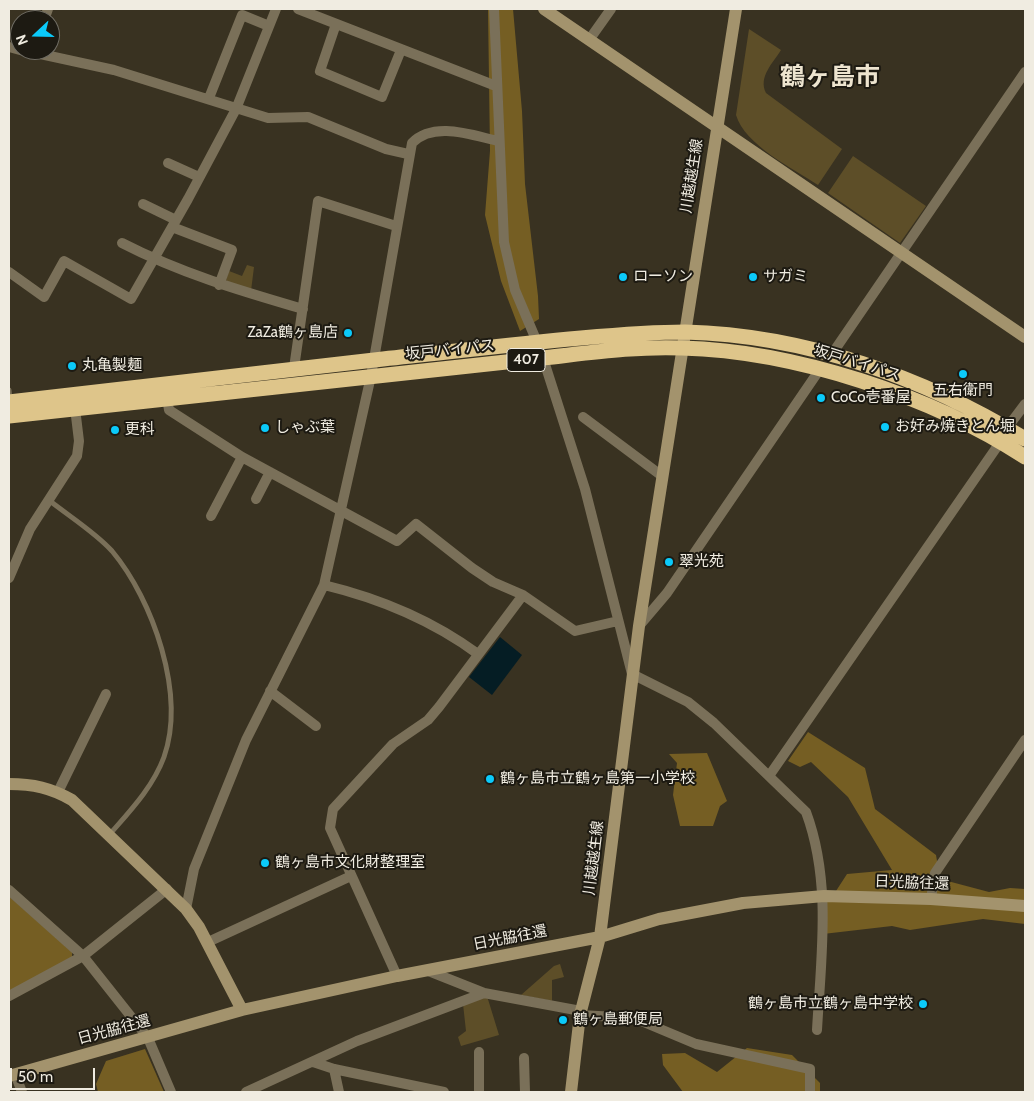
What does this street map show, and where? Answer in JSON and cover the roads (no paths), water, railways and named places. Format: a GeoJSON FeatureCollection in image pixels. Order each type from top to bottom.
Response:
{"type":"FeatureCollection","features":[{"type":"Feature","properties":{"kind":"highway","name":"坂戸バイパス"},"geometry":{"type":"LineString","coordinates":[[9,402],[294,368],[537,342],[628,334],[685,332],[755,338],[832,354],[917,382],[1004,434],[1025,457]]}},
{"type":"Feature","properties":{"kind":"highway","name":"坂戸バイパス"},"geometry":{"type":"LineString","coordinates":[[9,402],[75,408],[543,358],[627,350],[683,348],[768,357],[820,369],[911,398],[1004,434],[1025,439]]}},
{"type":"Feature","properties":{"kind":"street"},"geometry":{"type":"LineString","coordinates":[[9,272],[44,297],[64,260],[131,299],[236,109],[276,9]]}},
{"type":"Feature","properties":{"kind":"street"},"geometry":{"type":"LineString","coordinates":[[298,9],[496,86]]}},
{"type":"Feature","properties":{"kind":"street"},"geometry":{"type":"LineString","coordinates":[[494,9],[498,141],[504,242],[515,290],[537,342]]}},
{"type":"Feature","properties":{"kind":"street"},"geometry":{"type":"LineString","coordinates":[[544,9],[1025,337]]}},
{"type":"Feature","properties":{"kind":"street"},"geometry":{"type":"LineString","coordinates":[[589,40],[611,9]]}},
{"type":"Feature","properties":{"kind":"street","name":"川越越生線"},"geometry":{"type":"LineString","coordinates":[[571,1092],[580,1013],[600,937],[639,626],[716,125],[736,9]]}},
{"type":"Feature","properties":{"kind":"street"},"geometry":{"type":"LineString","coordinates":[[209,98],[242,15],[269,26]]}},
{"type":"Feature","properties":{"kind":"street"},"geometry":{"type":"LineString","coordinates":[[336,24],[320,71],[382,97],[401,50]]}},
{"type":"Feature","properties":{"kind":"street"},"geometry":{"type":"LineString","coordinates":[[60,57],[114,70],[209,98],[236,109],[268,118],[308,117],[386,149],[408,154]]}},
{"type":"Feature","properties":{"kind":"street"},"geometry":{"type":"LineString","coordinates":[[832,354],[1025,72]]}},
{"type":"Feature","properties":{"kind":"street"},"geometry":{"type":"LineString","coordinates":[[186,909],[194,869],[246,740],[324,585],[342,512],[371,376],[408,154],[412,143],[419,136],[443,130],[498,141]]}},
{"type":"Feature","properties":{"kind":"street"},"geometry":{"type":"LineString","coordinates":[[168,162],[199,177]]}},
{"type":"Feature","properties":{"kind":"street"},"geometry":{"type":"LineString","coordinates":[[294,368],[318,201],[396,226]]}},
{"type":"Feature","properties":{"kind":"street"},"geometry":{"type":"LineString","coordinates":[[144,204],[174,223],[232,250],[219,285]]}},
{"type":"Feature","properties":{"kind":"street"},"geometry":{"type":"LineString","coordinates":[[122,243],[154,260],[219,285],[303,308]]}},
{"type":"Feature","properties":{"kind":"street"},"geometry":{"type":"LineString","coordinates":[[543,358],[585,488],[632,674],[688,702],[714,723],[806,812],[813,830],[824,896],[817,1030]]}},
{"type":"Feature","properties":{"kind":"street"},"geometry":{"type":"LineString","coordinates":[[639,626],[668,593],[820,369]]}},
{"type":"Feature","properties":{"kind":"street"},"geometry":{"type":"LineString","coordinates":[[167,398],[169,410],[242,457],[397,541],[416,524],[472,568],[493,582],[523,595],[575,631],[618,621]]}},
{"type":"Feature","properties":{"kind":"street"},"geometry":{"type":"LineString","coordinates":[[769,776],[1025,404]]}},
{"type":"Feature","properties":{"kind":"street"},"geometry":{"type":"LineString","coordinates":[[9,578],[30,530],[50,501],[76,456],[79,441],[75,408]]}},
{"type":"Feature","properties":{"kind":"street"},"geometry":{"type":"LineString","coordinates":[[583,417],[662,476]]}},
{"type":"Feature","properties":{"kind":"street"},"geometry":{"type":"LineString","coordinates":[[212,516],[242,457]]}},
{"type":"Feature","properties":{"kind":"street"},"geometry":{"type":"LineString","coordinates":[[256,499],[270,472]]}},
{"type":"Feature","properties":{"kind":"street"},"geometry":{"type":"LineString","coordinates":[[324,585],[361,594],[382,603],[450,634],[478,654]]}},
{"type":"Feature","properties":{"kind":"street"},"geometry":{"type":"LineString","coordinates":[[397,976],[330,828],[334,809],[393,744],[428,720],[440,707],[523,595]]}},
{"type":"Feature","properties":{"kind":"street"},"geometry":{"type":"LineString","coordinates":[[270,692],[316,726]]}},
{"type":"Feature","properties":{"kind":"street"},"geometry":{"type":"LineString","coordinates":[[58,792],[106,694]]}},
{"type":"Feature","properties":{"kind":"street"},"geometry":{"type":"LineString","coordinates":[[931,899],[935,873],[1025,740]]}},
{"type":"Feature","properties":{"kind":"street"},"geometry":{"type":"LineString","coordinates":[[9,784],[34,784],[58,792],[72,800],[167,889],[186,909],[208,942],[242,1010]]}},
{"type":"Feature","properties":{"kind":"street"},"geometry":{"type":"LineString","coordinates":[[208,942],[351,876]]}},
{"type":"Feature","properties":{"kind":"street"},"geometry":{"type":"LineString","coordinates":[[9,996],[83,956],[167,889]]}},
{"type":"Feature","properties":{"kind":"street"},"geometry":{"type":"LineString","coordinates":[[9,890],[83,956],[148,1038],[171,1092]]}},
{"type":"Feature","properties":{"kind":"street","name":"日光脇往還"},"geometry":{"type":"LineString","coordinates":[[12,1075],[242,1010],[426,970],[600,937],[660,920],[743,903],[824,896],[931,899],[1025,906]]}},
{"type":"Feature","properties":{"kind":"street"},"geometry":{"type":"LineString","coordinates":[[426,970],[484,993],[580,1013],[634,1018],[696,1044],[810,1069],[810,1092]]}},
{"type":"Feature","properties":{"kind":"street"},"geometry":{"type":"LineString","coordinates":[[246,1092],[357,1041],[484,993]]}},
{"type":"Feature","properties":{"kind":"street"},"geometry":{"type":"LineString","coordinates":[[478,1092],[479,1052]]}},
{"type":"Feature","properties":{"kind":"street"},"geometry":{"type":"LineString","coordinates":[[524,1058],[525,1092]]}},
{"type":"Feature","properties":{"kind":"street"},"geometry":{"type":"LineString","coordinates":[[312,1062],[334,1069],[444,1092]]}},
{"type":"Feature","properties":{"kind":"street"},"geometry":{"type":"LineString","coordinates":[[334,1069],[339,1092]]}},
{"type":"Feature","properties":{"kind":"street"},"geometry":{"type":"LineString","coordinates":[[12,1075],[22,1092]]}},
{"type":"Feature","properties":{"kind":"lane"},"geometry":{"type":"LineString","coordinates":[[50,501],[110,550],[133,579],[154,624],[169,685],[171,723],[164,757],[142,796],[109,835]]}},
{"type":"Feature","properties":{"kind":"water"},"geometry":{"type":"Polygon","coordinates":[[[500,637],[522,655],[492,695],[469,677],[500,637]]]}},
{"type":"Feature","properties":{"kind":"place","name":"ローソン"},"geometry":{"type":"Point","coordinates":[623,277]}},
{"type":"Feature","properties":{"kind":"place","name":"サガミ"},"geometry":{"type":"Point","coordinates":[753,277]}},
{"type":"Feature","properties":{"kind":"place","name":"ZaZa鶴ヶ島店"},"geometry":{"type":"Point","coordinates":[348,333]}},
{"type":"Feature","properties":{"kind":"place","name":"丸亀製麺"},"geometry":{"type":"Point","coordinates":[72,366]}},
{"type":"Feature","properties":{"kind":"place","name":"五右衛門"},"geometry":{"type":"Point","coordinates":[963,374]}},
{"type":"Feature","properties":{"kind":"place","name":"CoCo壱番屋"},"geometry":{"type":"Point","coordinates":[821,398]}},
{"type":"Feature","properties":{"kind":"place","name":"お好み焼きとん堀"},"geometry":{"type":"Point","coordinates":[885,427]}},
{"type":"Feature","properties":{"kind":"place","name":"しゃぶ葉"},"geometry":{"type":"Point","coordinates":[265,428]}},
{"type":"Feature","properties":{"kind":"place","name":"更科"},"geometry":{"type":"Point","coordinates":[115,430]}},
{"type":"Feature","properties":{"kind":"place","name":"翠光苑"},"geometry":{"type":"Point","coordinates":[669,562]}},
{"type":"Feature","properties":{"kind":"place","name":"鶴ヶ島市立鶴ヶ島第一小学校"},"geometry":{"type":"Point","coordinates":[490,779]}},
{"type":"Feature","properties":{"kind":"place","name":"鶴ヶ島市文化財整理室"},"geometry":{"type":"Point","coordinates":[265,863]}},
{"type":"Feature","properties":{"kind":"place","name":"鶴ヶ島市立鶴ヶ島中学校"},"geometry":{"type":"Point","coordinates":[923,1004]}},
{"type":"Feature","properties":{"kind":"place","name":"鶴ヶ島郵便局"},"geometry":{"type":"Point","coordinates":[563,1020]}},
{"type":"Feature","properties":{"kind":"district","name":"鶴ヶ島市"},"geometry":{"type":"Point","coordinates":[830,78]}}]}
